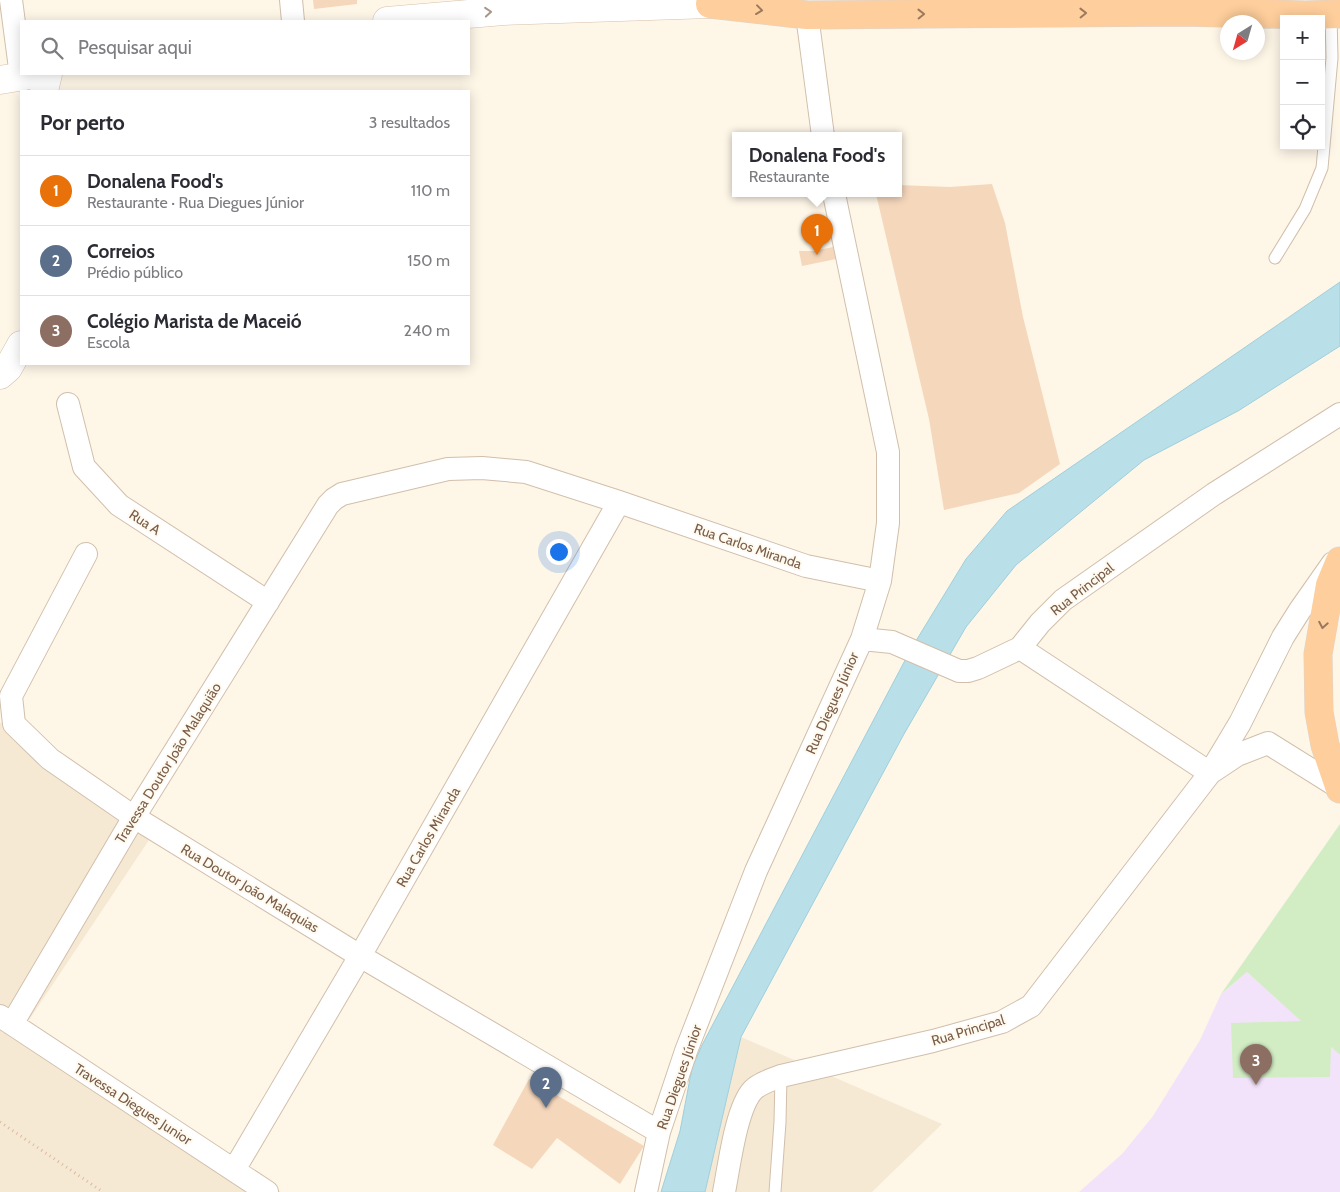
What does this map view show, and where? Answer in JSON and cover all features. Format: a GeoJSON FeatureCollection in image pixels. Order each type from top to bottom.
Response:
{"type":"FeatureCollection","features":[{"type":"Feature","properties":{"kind":"highway"},"geometry":{"type":"LineString","coordinates":[[719,2],[807,16],[1320,11]]}},
{"type":"Feature","properties":{"kind":"highway"},"geometry":{"type":"LineString","coordinates":[[1340,561],[1330,585],[1318,654],[1319,712],[1325,745],[1340,789]]}},
{"type":"Feature","properties":{"kind":"main road"},"geometry":{"type":"LineString","coordinates":[[399,20],[503,11],[719,2]]}},
{"type":"Feature","properties":{"kind":"main road"},"geometry":{"type":"LineString","coordinates":[[44,90],[48,75]]}},
{"type":"Feature","properties":{"kind":"main road"},"geometry":{"type":"LineString","coordinates":[[0,375],[8,368],[20,347]]}},
{"type":"Feature","properties":{"kind":"street"},"geometry":{"type":"LineString","coordinates":[[11,0],[20,72]]}},
{"type":"Feature","properties":{"kind":"street"},"geometry":{"type":"LineString","coordinates":[[290,0],[293,20]]}},
{"type":"Feature","properties":{"kind":"street"},"geometry":{"type":"LineString","coordinates":[[807,16],[822,132]]}},
{"type":"Feature","properties":{"kind":"street","name":"Rua Diegues Júnior"},"geometry":{"type":"LineString","coordinates":[[646,1192],[659,1132],[686,1051],[756,871],[862,638],[880,581],[888,523],[888,452],[835,197]]}},
{"type":"Feature","properties":{"kind":"street","name":"Rua A"},"geometry":{"type":"LineString","coordinates":[[68,404],[84,467],[118,505],[268,602]]}},
{"type":"Feature","properties":{"kind":"street","name":"Rua Principal"},"geometry":{"type":"LineString","coordinates":[[1020,648],[1040,623],[1063,600],[1214,494],[1340,414]]}},
{"type":"Feature","properties":{"kind":"street","name":"Rua Carlos Miranda"},"geometry":{"type":"LineString","coordinates":[[328,505],[342,494],[448,469],[482,468],[526,472],[806,566],[880,581]]}},
{"type":"Feature","properties":{"kind":"street","name":"Rua Carlos Miranda"},"geometry":{"type":"LineString","coordinates":[[234,1170],[360,956],[619,502]]}},
{"type":"Feature","properties":{"kind":"street","name":"Travessa Doutor João Malaquião"},"geometry":{"type":"LineString","coordinates":[[6,1020],[328,505]]}},
{"type":"Feature","properties":{"kind":"street","name":"Rua Doutor João Malaquias"},"geometry":{"type":"LineString","coordinates":[[86,554],[11,696],[14,724],[50,759],[134,817],[360,956],[659,1132]]}},
{"type":"Feature","properties":{"kind":"street","name":"Rua Principal"},"geometry":{"type":"LineString","coordinates":[[724,1192],[742,1110],[752,1090],[764,1082],[781,1076],[942,1039],[1002,1022],[1031,1006],[1210,773],[1240,723],[1282,637],[1340,554]]}},
{"type":"Feature","properties":{"kind":"street"},"geometry":{"type":"LineString","coordinates":[[862,638],[892,642],[959,671],[978,668],[1020,648],[1210,773]]}},
{"type":"Feature","properties":{"kind":"street","name":"Rua Principal"},"geometry":{"type":"LineString","coordinates":[[1210,773],[1237,755],[1268,743],[1340,789]]}},
{"type":"Feature","properties":{"kind":"street","name":"Travessa Diegues Junior"},"geometry":{"type":"LineString","coordinates":[[6,1020],[267,1192]]}},
{"type":"Feature","properties":{"kind":"lane"},"geometry":{"type":"LineString","coordinates":[[1275,258],[1305,209],[1322,168],[1332,58],[1320,11]]}},
{"type":"Feature","properties":{"kind":"lane"},"geometry":{"type":"LineString","coordinates":[[775,1192],[781,1076]]}},
{"type":"Feature","properties":{"kind":"path"},"geometry":{"type":"LineString","coordinates":[[0,1122],[103,1192]]}},
{"type":"Feature","properties":{"kind":"shaded area"},"geometry":{"type":"Polygon","coordinates":[[[21,716],[22,737],[161,822],[23,1029],[281,1192],[0,1192],[0,723],[21,716]]]}},
{"type":"Feature","properties":{"kind":"shaded area"},"geometry":{"type":"Polygon","coordinates":[[[1247,972],[1340,1055],[1340,1192],[1079,1192],[1122,1154],[1153,1116],[1200,1040],[1221,994],[1247,972]]]}},
{"type":"Feature","properties":{"kind":"shaded area"},"geometry":{"type":"Polygon","coordinates":[[[741,1037],[942,1124],[872,1192],[705,1192],[741,1037]]]}},
{"type":"Feature","properties":{"kind":"green space"},"geometry":{"type":"Polygon","coordinates":[[[1340,824],[1340,1055],[1331,1047],[1330,1077],[1233,1078],[1231,1023],[1301,1021],[1247,972],[1221,994],[1340,824]]]}},
{"type":"Feature","properties":{"kind":"water"},"geometry":{"type":"Polygon","coordinates":[[[1340,282],[1340,346],[1238,411],[1144,460],[1016,565],[966,627],[904,734],[741,1037],[705,1192],[661,1192],[680,1131],[692,1068],[702,1045],[911,649],[966,559],[1007,511],[1340,282]]]}},
{"type":"Feature","properties":{"kind":"building"},"geometry":{"type":"Polygon","coordinates":[[[313,0],[357,0],[357,4],[314,9],[313,0]]]}},
{"type":"Feature","properties":{"kind":"building"},"geometry":{"type":"Polygon","coordinates":[[[992,184],[1005,223],[1023,317],[1060,464],[1019,493],[944,510],[929,419],[877,197],[902,197],[902,185],[950,187],[992,184]]]}},
{"type":"Feature","properties":{"kind":"building"},"geometry":{"type":"Polygon","coordinates":[[[833,247],[836,259],[802,266],[799,251],[814,251],[833,247]]]}},
{"type":"Feature","properties":{"kind":"building"},"geometry":{"type":"Polygon","coordinates":[[[529,1079],[644,1146],[620,1184],[557,1138],[532,1169],[493,1145],[529,1079]]]}},
{"type":"Feature","properties":{"kind":"place","name":"Donalena Food's"},"geometry":{"type":"Point","coordinates":[817,255]}},
{"type":"Feature","properties":{"kind":"place","name":"Colégio Marista de Maceió"},"geometry":{"type":"Point","coordinates":[1256,1085]}},
{"type":"Feature","properties":{"kind":"place","name":"Correios"},"geometry":{"type":"Point","coordinates":[546,1108]}}]}
